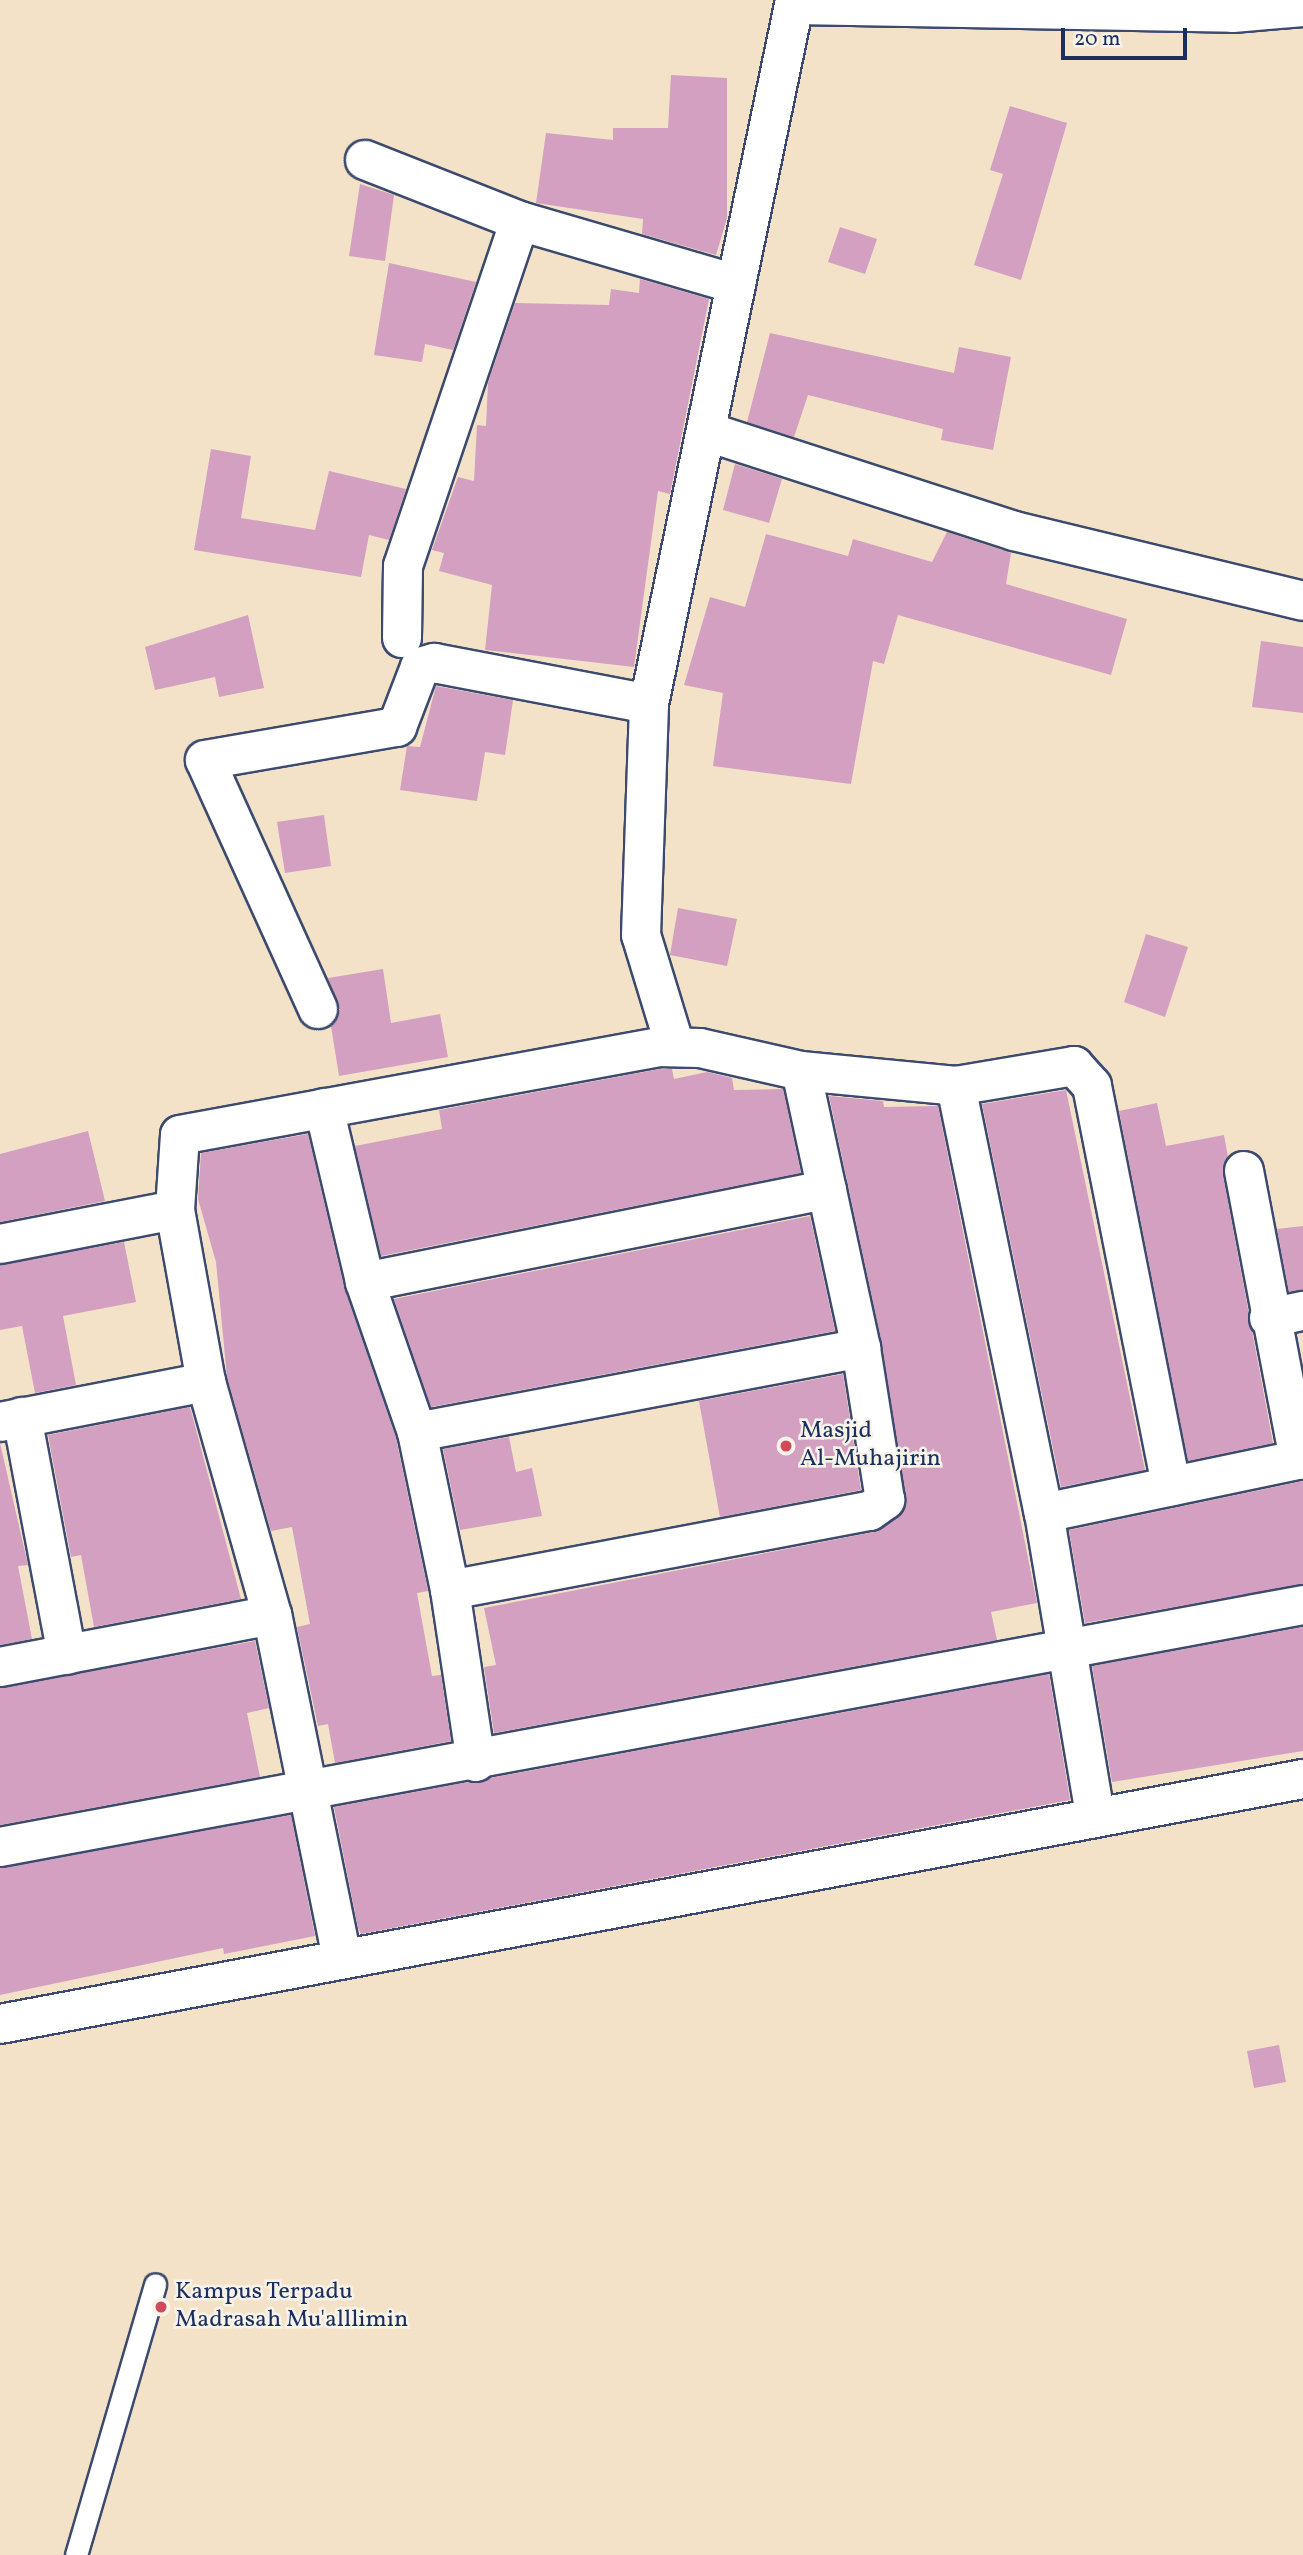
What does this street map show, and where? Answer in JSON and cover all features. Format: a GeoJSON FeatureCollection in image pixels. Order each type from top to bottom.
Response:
{"type":"FeatureCollection","features":[{"type":"Feature","properties":{"kind":"street"},"geometry":{"type":"LineString","coordinates":[[675,1046],[641,935],[649,704],[708,432],[795,3],[1303,7]]}},
{"type":"Feature","properties":{"kind":"street"},"geometry":{"type":"LineString","coordinates":[[365,160],[520,220],[736,284]]}},
{"type":"Feature","properties":{"kind":"street"},"geometry":{"type":"LineString","coordinates":[[402,638],[403,566],[520,220]]}},
{"type":"Feature","properties":{"kind":"street"},"geometry":{"type":"LineString","coordinates":[[708,432],[1014,531],[1303,601]]}},
{"type":"Feature","properties":{"kind":"street"},"geometry":{"type":"LineString","coordinates":[[318,1009],[205,761],[397,727],[421,667],[434,663],[649,704]]}},
{"type":"Feature","properties":{"kind":"street"},"geometry":{"type":"LineString","coordinates":[[342,1958],[310,1790],[272,1615],[206,1382],[175,1210],[180,1135],[675,1046],[801,1071],[956,1086],[1058,1065],[1074,1066],[1091,1086],[1171,1486]]}},
{"type":"Feature","properties":{"kind":"street"},"geometry":{"type":"LineString","coordinates":[[450,1590],[879,1507],[888,1491],[861,1348],[801,1071]]}},
{"type":"Feature","properties":{"kind":"street"},"geometry":{"type":"LineString","coordinates":[[956,1086],[1044,1513],[1095,1814]]}},
{"type":"Feature","properties":{"kind":"street"},"geometry":{"type":"LineString","coordinates":[[324,1108],[365,1282],[417,1432],[450,1590],[476,1762]]}},
{"type":"Feature","properties":{"kind":"street"},"geometry":{"type":"LineString","coordinates":[[1044,1513],[1301,1460],[1286,1314],[1244,1171]]}},
{"type":"Feature","properties":{"kind":"street"},"geometry":{"type":"LineString","coordinates":[[365,1282],[827,1190]]}},
{"type":"Feature","properties":{"kind":"street"},"geometry":{"type":"LineString","coordinates":[[0,1244],[175,1210]]}},
{"type":"Feature","properties":{"kind":"street"},"geometry":{"type":"LineString","coordinates":[[417,1432],[861,1348]]}},
{"type":"Feature","properties":{"kind":"street"},"geometry":{"type":"LineString","coordinates":[[67,1655],[11,1420],[206,1382]]}},
{"type":"Feature","properties":{"kind":"street"},"geometry":{"type":"LineString","coordinates":[[0,1847],[476,1762],[1303,1605]]}},
{"type":"Feature","properties":{"kind":"street"},"geometry":{"type":"LineString","coordinates":[[0,1667],[272,1615]]}},
{"type":"Feature","properties":{"kind":"street"},"geometry":{"type":"LineString","coordinates":[[0,2024],[1095,1814],[1303,1779]]}},
{"type":"Feature","properties":{"kind":"lane"},"geometry":{"type":"LineString","coordinates":[[76,2555],[155,2284]]}},
{"type":"Feature","properties":{"kind":"building"},"geometry":{"type":"Polygon","coordinates":[[[671,75],[727,78],[727,218],[716,255],[642,234],[643,219],[536,203],[546,133],[613,140],[613,128],[668,128],[671,75]]]}},
{"type":"Feature","properties":{"kind":"building"},"geometry":{"type":"Polygon","coordinates":[[[1010,106],[1067,123],[1021,280],[974,265],[1003,174],[990,170],[1010,106]]]}},
{"type":"Feature","properties":{"kind":"building"},"geometry":{"type":"Polygon","coordinates":[[[360,184],[394,195],[385,261],[349,256],[360,184]]]}},
{"type":"Feature","properties":{"kind":"building"},"geometry":{"type":"Polygon","coordinates":[[[840,227],[877,239],[865,274],[828,262],[840,227]]]}},
{"type":"Feature","properties":{"kind":"building"},"geometry":{"type":"Polygon","coordinates":[[[389,263],[476,282],[453,350],[425,344],[422,362],[374,355],[389,263]]]}},
{"type":"Feature","properties":{"kind":"building"},"geometry":{"type":"Polygon","coordinates":[[[640,279],[709,299],[670,494],[658,491],[634,667],[485,650],[492,585],[439,571],[444,553],[432,550],[458,477],[474,481],[477,425],[486,426],[488,383],[515,303],[609,305],[611,289],[639,293],[640,279]]]}},
{"type":"Feature","properties":{"kind":"building"},"geometry":{"type":"Polygon","coordinates":[[[770,333],[954,373],[959,347],[1011,357],[993,450],[941,440],[943,429],[808,395],[794,437],[747,422],[770,333]]]}},
{"type":"Feature","properties":{"kind":"building"},"geometry":{"type":"Polygon","coordinates":[[[211,449],[251,456],[241,518],[315,530],[329,471],[406,489],[389,540],[369,535],[361,577],[194,550],[211,449]]]}},
{"type":"Feature","properties":{"kind":"building"},"geometry":{"type":"Polygon","coordinates":[[[735,464],[782,479],[769,523],[723,510],[735,464]]]}},
{"type":"Feature","properties":{"kind":"building"},"geometry":{"type":"Polygon","coordinates":[[[947,532],[1011,553],[1006,584],[1127,619],[1111,675],[898,615],[884,664],[873,661],[851,784],[713,766],[723,693],[684,685],[710,597],[745,607],[766,534],[848,556],[853,539],[932,562],[947,532]]]}},
{"type":"Feature","properties":{"kind":"building"},"geometry":{"type":"Polygon","coordinates":[[[248,615],[264,688],[219,697],[215,677],[155,690],[145,647],[248,615]]]}},
{"type":"Feature","properties":{"kind":"building"},"geometry":{"type":"Polygon","coordinates":[[[1261,641],[1303,647],[1303,713],[1252,707],[1261,641]]]}},
{"type":"Feature","properties":{"kind":"building"},"geometry":{"type":"Polygon","coordinates":[[[436,686],[513,700],[505,755],[485,752],[477,801],[400,790],[407,746],[420,747],[436,686]]]}},
{"type":"Feature","properties":{"kind":"building"},"geometry":{"type":"Polygon","coordinates":[[[324,815],[331,866],[285,873],[277,822],[324,815]]]}},
{"type":"Feature","properties":{"kind":"building"},"geometry":{"type":"Polygon","coordinates":[[[678,908],[737,919],[727,966],[670,955],[678,908]]]}},
{"type":"Feature","properties":{"kind":"building"},"geometry":{"type":"Polygon","coordinates":[[[1146,934],[1188,947],[1165,1017],[1124,1002],[1146,934]]]}},
{"type":"Feature","properties":{"kind":"building"},"geometry":{"type":"Polygon","coordinates":[[[383,969],[391,1023],[440,1014],[448,1057],[339,1076],[331,1026],[340,1010],[328,978],[383,969]]]}},
{"type":"Feature","properties":{"kind":"building"},"geometry":{"type":"Polygon","coordinates":[[[672,1069],[674,1079],[707,1072],[732,1078],[734,1090],[783,1089],[801,1173],[381,1256],[355,1146],[442,1129],[439,1110],[672,1069]]]}},
{"type":"Feature","properties":{"kind":"building"},"geometry":{"type":"Polygon","coordinates":[[[1066,1090],[1145,1470],[1061,1487],[982,1104],[1066,1090]]]}},
{"type":"Feature","properties":{"kind":"building"},"geometry":{"type":"Polygon","coordinates":[[[829,1096],[883,1101],[884,1107],[938,1106],[1037,1603],[991,1612],[997,1640],[494,1733],[484,1667],[496,1665],[484,1608],[874,1532],[905,1509],[882,1344],[829,1096]]]}},
{"type":"Feature","properties":{"kind":"building"},"geometry":{"type":"Polygon","coordinates":[[[1157,1103],[1166,1146],[1224,1135],[1228,1157],[1223,1175],[1273,1443],[1188,1461],[1119,1111],[1157,1103]]]}},
{"type":"Feature","properties":{"kind":"building"},"geometry":{"type":"Polygon","coordinates":[[[88,1131],[105,1201],[0,1222],[0,1154],[88,1131]]]}},
{"type":"Feature","properties":{"kind":"building"},"geometry":{"type":"Polygon","coordinates":[[[308,1134],[344,1287],[396,1438],[428,1591],[417,1593],[432,1676],[441,1675],[451,1741],[335,1763],[328,1724],[318,1726],[297,1627],[310,1624],[292,1527],[271,1531],[227,1377],[216,1262],[198,1199],[201,1153],[308,1134]]]}},
{"type":"Feature","properties":{"kind":"building"},"geometry":{"type":"Polygon","coordinates":[[[810,1216],[835,1331],[431,1407],[394,1299],[810,1216]]]}},
{"type":"Feature","properties":{"kind":"building"},"geometry":{"type":"Polygon","coordinates":[[[1303,1226],[1303,1290],[1289,1292],[1277,1229],[1303,1226]]]}},
{"type":"Feature","properties":{"kind":"building"},"geometry":{"type":"Polygon","coordinates":[[[124,1242],[136,1302],[63,1316],[76,1385],[35,1393],[22,1326],[0,1330],[0,1265],[124,1242]]]}},
{"type":"Feature","properties":{"kind":"building","name":"Masjid Al-Muhajirin"},"geometry":{"type":"Polygon","coordinates":[[[843,1374],[861,1490],[720,1517],[699,1401],[843,1374]]]}},
{"type":"Feature","properties":{"kind":"building"},"geometry":{"type":"Polygon","coordinates":[[[190,1407],[241,1599],[94,1627],[81,1555],[71,1557],[48,1435],[190,1407]]]}},
{"type":"Feature","properties":{"kind":"building"},"geometry":{"type":"Polygon","coordinates":[[[509,1437],[516,1472],[532,1468],[542,1516],[460,1530],[443,1449],[509,1437]]]}},
{"type":"Feature","properties":{"kind":"building"},"geometry":{"type":"Polygon","coordinates":[[[0,1443],[28,1565],[18,1566],[32,1639],[0,1645],[0,1443]]]}},
{"type":"Feature","properties":{"kind":"building"},"geometry":{"type":"Polygon","coordinates":[[[1303,1481],[1303,1584],[1085,1623],[1069,1530],[1303,1481]]]}},
{"type":"Feature","properties":{"kind":"building"},"geometry":{"type":"Polygon","coordinates":[[[1303,1627],[1303,1751],[1112,1782],[1092,1666],[1303,1627]]]}},
{"type":"Feature","properties":{"kind":"building"},"geometry":{"type":"Polygon","coordinates":[[[255,1641],[269,1708],[247,1713],[260,1777],[0,1825],[0,1688],[255,1641]]]}},
{"type":"Feature","properties":{"kind":"building"},"geometry":{"type":"Polygon","coordinates":[[[1049,1674],[1070,1800],[361,1934],[358,1928],[334,1807],[1049,1674]]]}},
{"type":"Feature","properties":{"kind":"building"},"geometry":{"type":"Polygon","coordinates":[[[291,1815],[315,1936],[224,1954],[223,1948],[0,1995],[0,1868],[291,1815]]]}},
{"type":"Feature","properties":{"kind":"building"},"geometry":{"type":"Polygon","coordinates":[[[1279,2045],[1286,2082],[1254,2088],[1247,2051],[1279,2045]]]}},
{"type":"Feature","properties":{"kind":"place","name":"Masjid Al-Muhajirin"},"geometry":{"type":"Point","coordinates":[786,1446]}},
{"type":"Feature","properties":{"kind":"place","name":"Kampus Terpadu Madrasah Mu'alllimin"},"geometry":{"type":"Point","coordinates":[161,2307]}}]}
